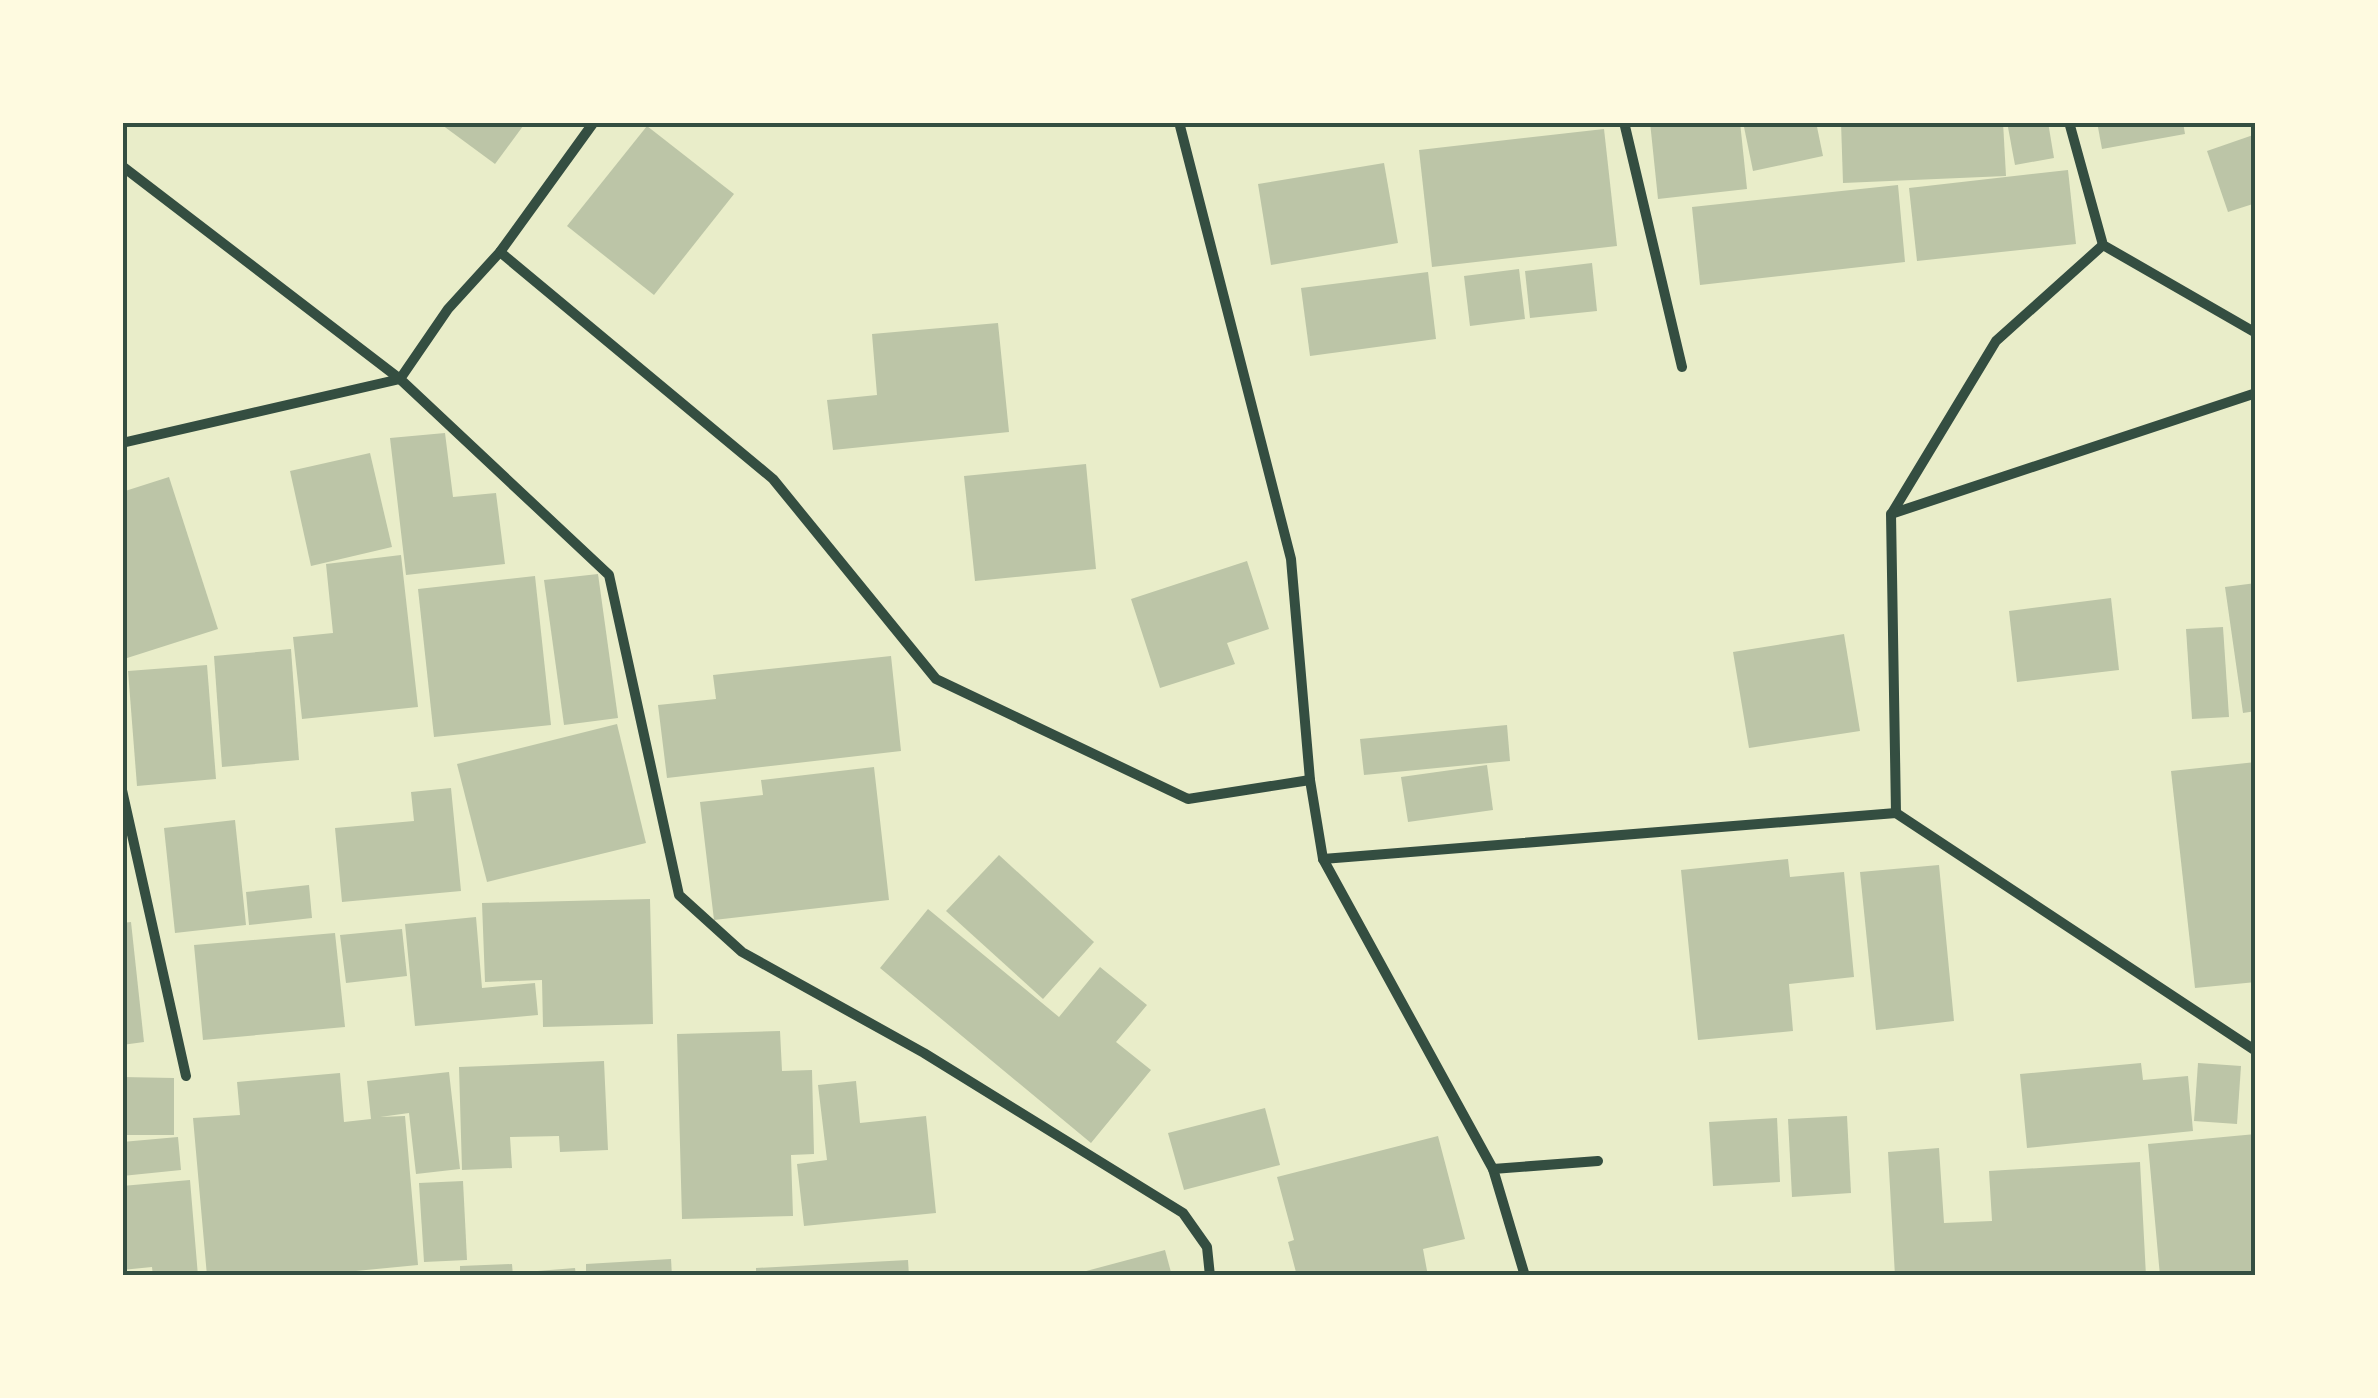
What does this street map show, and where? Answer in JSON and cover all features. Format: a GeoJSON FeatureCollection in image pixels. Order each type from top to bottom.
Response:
{"type":"FeatureCollection","features":[{"type":"Feature","properties":{"kind":"street"},"geometry":{"type":"LineString","coordinates":[[122,443],[400,378],[448,309],[500,252],[594,122]]}},
{"type":"Feature","properties":{"kind":"street"},"geometry":{"type":"LineString","coordinates":[[1179,122],[1291,559],[1310,780],[1323,858],[1493,1169],[1525,1276]]}},
{"type":"Feature","properties":{"kind":"street"},"geometry":{"type":"LineString","coordinates":[[1624,122],[1682,367]]}},
{"type":"Feature","properties":{"kind":"street"},"geometry":{"type":"LineString","coordinates":[[2069,122],[2103,246],[2256,333]]}},
{"type":"Feature","properties":{"kind":"street"},"geometry":{"type":"LineString","coordinates":[[122,166],[400,378],[609,575],[679,896],[742,952],[924,1053],[1183,1213],[1207,1248],[1210,1276]]}},
{"type":"Feature","properties":{"kind":"street"},"geometry":{"type":"LineString","coordinates":[[1896,814],[1891,514],[1996,341],[2103,246]]}},
{"type":"Feature","properties":{"kind":"street"},"geometry":{"type":"LineString","coordinates":[[500,252],[773,479],[936,678],[1188,798],[1310,780]]}},
{"type":"Feature","properties":{"kind":"street"},"geometry":{"type":"LineString","coordinates":[[1891,514],[2256,393]]}},
{"type":"Feature","properties":{"kind":"street"},"geometry":{"type":"LineString","coordinates":[[122,790],[186,1076]]}},
{"type":"Feature","properties":{"kind":"street"},"geometry":{"type":"LineString","coordinates":[[1323,858],[1896,814],[2256,1051]]}},
{"type":"Feature","properties":{"kind":"street"},"geometry":{"type":"LineString","coordinates":[[1493,1169],[1598,1161]]}},
{"type":"Feature","properties":{"kind":"building"},"geometry":{"type":"Polygon","coordinates":[[[438,122],[526,122],[495,164],[438,122]]]}},
{"type":"Feature","properties":{"kind":"building"},"geometry":{"type":"Polygon","coordinates":[[[1650,122],[1740,122],[1747,189],[1658,199],[1650,122]]]}},
{"type":"Feature","properties":{"kind":"building"},"geometry":{"type":"Polygon","coordinates":[[[1743,122],[1816,122],[1823,156],[1753,171],[1743,122]]]}},
{"type":"Feature","properties":{"kind":"building"},"geometry":{"type":"Polygon","coordinates":[[[1841,122],[2003,122],[2006,176],[1843,183],[1841,122]]]}},
{"type":"Feature","properties":{"kind":"building"},"geometry":{"type":"Polygon","coordinates":[[[2007,122],[2048,122],[2054,158],[2015,165],[2007,122]]]}},
{"type":"Feature","properties":{"kind":"building"},"geometry":{"type":"Polygon","coordinates":[[[2097,122],[2183,122],[2185,134],[2102,149],[2097,122]]]}},
{"type":"Feature","properties":{"kind":"building"},"geometry":{"type":"Polygon","coordinates":[[[647,126],[734,194],[654,295],[567,226],[647,126]]]}},
{"type":"Feature","properties":{"kind":"building"},"geometry":{"type":"Polygon","coordinates":[[[1604,129],[1617,246],[1432,267],[1419,150],[1604,129]]]}},
{"type":"Feature","properties":{"kind":"building"},"geometry":{"type":"Polygon","coordinates":[[[2256,134],[2256,203],[2228,212],[2207,151],[2256,134]]]}},
{"type":"Feature","properties":{"kind":"building"},"geometry":{"type":"Polygon","coordinates":[[[1384,163],[1398,243],[1271,265],[1258,184],[1384,163]]]}},
{"type":"Feature","properties":{"kind":"building"},"geometry":{"type":"Polygon","coordinates":[[[2068,170],[2076,244],[1917,261],[1909,188],[2068,170]]]}},
{"type":"Feature","properties":{"kind":"building"},"geometry":{"type":"Polygon","coordinates":[[[1898,185],[1905,262],[1700,285],[1692,207],[1898,185]]]}},
{"type":"Feature","properties":{"kind":"building"},"geometry":{"type":"Polygon","coordinates":[[[1592,263],[1597,311],[1530,318],[1525,271],[1592,263]]]}},
{"type":"Feature","properties":{"kind":"building"},"geometry":{"type":"Polygon","coordinates":[[[1519,269],[1525,319],[1470,326],[1464,276],[1519,269]]]}},
{"type":"Feature","properties":{"kind":"building"},"geometry":{"type":"Polygon","coordinates":[[[1428,272],[1436,339],[1310,356],[1301,288],[1428,272]]]}},
{"type":"Feature","properties":{"kind":"building"},"geometry":{"type":"Polygon","coordinates":[[[998,323],[1009,432],[833,450],[827,400],[877,395],[872,334],[998,323]]]}},
{"type":"Feature","properties":{"kind":"building"},"geometry":{"type":"Polygon","coordinates":[[[445,433],[453,497],[496,493],[505,564],[406,575],[390,438],[445,433]]]}},
{"type":"Feature","properties":{"kind":"building"},"geometry":{"type":"Polygon","coordinates":[[[370,453],[392,547],[311,566],[290,471],[370,453]]]}},
{"type":"Feature","properties":{"kind":"building"},"geometry":{"type":"Polygon","coordinates":[[[1086,464],[1096,569],[975,581],[964,476],[1086,464]]]}},
{"type":"Feature","properties":{"kind":"building"},"geometry":{"type":"Polygon","coordinates":[[[169,477],[218,629],[124,659],[122,492],[169,477]]]}},
{"type":"Feature","properties":{"kind":"building"},"geometry":{"type":"Polygon","coordinates":[[[401,555],[418,707],[302,719],[293,637],[333,633],[326,564],[401,555]]]}},
{"type":"Feature","properties":{"kind":"building"},"geometry":{"type":"Polygon","coordinates":[[[1247,561],[1269,629],[1227,643],[1235,664],[1160,688],[1131,599],[1247,561]]]}},
{"type":"Feature","properties":{"kind":"building"},"geometry":{"type":"Polygon","coordinates":[[[598,574],[618,718],[564,725],[544,580],[598,574]]]}},
{"type":"Feature","properties":{"kind":"building"},"geometry":{"type":"Polygon","coordinates":[[[535,576],[551,725],[434,737],[418,589],[535,576]]]}},
{"type":"Feature","properties":{"kind":"building"},"geometry":{"type":"Polygon","coordinates":[[[2256,583],[2256,711],[2243,713],[2225,587],[2256,583]]]}},
{"type":"Feature","properties":{"kind":"building"},"geometry":{"type":"Polygon","coordinates":[[[2111,598],[2119,670],[2017,682],[2009,611],[2111,598]]]}},
{"type":"Feature","properties":{"kind":"building"},"geometry":{"type":"Polygon","coordinates":[[[2223,627],[2229,717],[2192,719],[2186,629],[2223,627]]]}},
{"type":"Feature","properties":{"kind":"building"},"geometry":{"type":"Polygon","coordinates":[[[1844,634],[1860,731],[1749,748],[1733,652],[1844,634]]]}},
{"type":"Feature","properties":{"kind":"building"},"geometry":{"type":"Polygon","coordinates":[[[291,649],[299,760],[222,767],[214,656],[291,649]]]}},
{"type":"Feature","properties":{"kind":"building"},"geometry":{"type":"Polygon","coordinates":[[[891,656],[901,751],[667,778],[658,705],[716,699],[713,675],[891,656]]]}},
{"type":"Feature","properties":{"kind":"building"},"geometry":{"type":"Polygon","coordinates":[[[207,665],[216,779],[137,786],[128,671],[207,665]]]}},
{"type":"Feature","properties":{"kind":"building"},"geometry":{"type":"Polygon","coordinates":[[[617,724],[646,843],[487,882],[457,764],[617,724]]]}},
{"type":"Feature","properties":{"kind":"building"},"geometry":{"type":"Polygon","coordinates":[[[1507,725],[1510,761],[1364,775],[1360,739],[1507,725]]]}},
{"type":"Feature","properties":{"kind":"building"},"geometry":{"type":"Polygon","coordinates":[[[2256,762],[2256,982],[2195,988],[2171,771],[2256,762]]]}},
{"type":"Feature","properties":{"kind":"building"},"geometry":{"type":"Polygon","coordinates":[[[1487,765],[1493,810],[1408,822],[1401,777],[1487,765]]]}},
{"type":"Feature","properties":{"kind":"building"},"geometry":{"type":"Polygon","coordinates":[[[874,767],[889,900],[714,920],[700,802],[763,795],[761,780],[874,767]]]}},
{"type":"Feature","properties":{"kind":"building"},"geometry":{"type":"Polygon","coordinates":[[[451,788],[461,891],[342,902],[335,828],[414,821],[411,792],[451,788]]]}},
{"type":"Feature","properties":{"kind":"building"},"geometry":{"type":"Polygon","coordinates":[[[235,820],[246,925],[175,933],[164,828],[235,820]]]}},
{"type":"Feature","properties":{"kind":"building"},"geometry":{"type":"Polygon","coordinates":[[[999,855],[1094,942],[1043,999],[946,911],[999,855]]]}},
{"type":"Feature","properties":{"kind":"building"},"geometry":{"type":"Polygon","coordinates":[[[1788,859],[1790,877],[1844,872],[1854,977],[1789,984],[1793,1031],[1698,1040],[1681,870],[1788,859]]]}},
{"type":"Feature","properties":{"kind":"building"},"geometry":{"type":"Polygon","coordinates":[[[1939,865],[1954,1021],[1876,1030],[1860,872],[1939,865]]]}},
{"type":"Feature","properties":{"kind":"building"},"geometry":{"type":"Polygon","coordinates":[[[309,885],[312,918],[249,925],[246,892],[309,885]]]}},
{"type":"Feature","properties":{"kind":"building"},"geometry":{"type":"Polygon","coordinates":[[[650,899],[653,1024],[543,1027],[542,980],[485,982],[482,903],[650,899]]]}},
{"type":"Feature","properties":{"kind":"building"},"geometry":{"type":"Polygon","coordinates":[[[928,909],[1059,1017],[1100,967],[1147,1005],[1116,1042],[1151,1070],[1091,1143],[880,968],[928,909]]]}},
{"type":"Feature","properties":{"kind":"building"},"geometry":{"type":"Polygon","coordinates":[[[476,917],[482,988],[535,983],[538,1015],[415,1026],[405,924],[476,917]]]}},
{"type":"Feature","properties":{"kind":"building"},"geometry":{"type":"Polygon","coordinates":[[[131,922],[144,1042],[122,1045],[122,923],[131,922]]]}},
{"type":"Feature","properties":{"kind":"building"},"geometry":{"type":"Polygon","coordinates":[[[402,929],[407,976],[346,983],[340,935],[402,929]]]}},
{"type":"Feature","properties":{"kind":"building"},"geometry":{"type":"Polygon","coordinates":[[[335,933],[345,1027],[203,1040],[194,945],[335,933]]]}},
{"type":"Feature","properties":{"kind":"building"},"geometry":{"type":"Polygon","coordinates":[[[780,1031],[782,1071],[812,1070],[814,1154],[791,1155],[793,1216],[682,1219],[677,1034],[780,1031]]]}},
{"type":"Feature","properties":{"kind":"building"},"geometry":{"type":"Polygon","coordinates":[[[604,1061],[608,1150],[560,1152],[559,1136],[510,1137],[512,1168],[462,1170],[459,1067],[604,1061]]]}},
{"type":"Feature","properties":{"kind":"building"},"geometry":{"type":"Polygon","coordinates":[[[2141,1063],[2143,1080],[2188,1076],[2193,1131],[2027,1148],[2020,1074],[2141,1063]]]}},
{"type":"Feature","properties":{"kind":"building"},"geometry":{"type":"Polygon","coordinates":[[[2198,1063],[2241,1066],[2237,1124],[2194,1121],[2198,1063]]]}},
{"type":"Feature","properties":{"kind":"building"},"geometry":{"type":"Polygon","coordinates":[[[449,1072],[460,1169],[416,1174],[409,1113],[380,1117],[405,1116],[418,1265],[304,1276],[207,1276],[193,1118],[240,1115],[237,1082],[340,1073],[344,1122],[371,1119],[367,1081],[449,1072]]]}},
{"type":"Feature","properties":{"kind":"building"},"geometry":{"type":"Polygon","coordinates":[[[122,1077],[174,1078],[174,1135],[122,1135],[122,1077]]]}},
{"type":"Feature","properties":{"kind":"building"},"geometry":{"type":"Polygon","coordinates":[[[856,1081],[860,1123],[926,1116],[936,1213],[804,1226],[797,1164],[827,1160],[818,1085],[856,1081]]]}},
{"type":"Feature","properties":{"kind":"building"},"geometry":{"type":"Polygon","coordinates":[[[1265,1108],[1280,1165],[1184,1190],[1168,1133],[1265,1108]]]}},
{"type":"Feature","properties":{"kind":"building"},"geometry":{"type":"Polygon","coordinates":[[[1847,1116],[1851,1193],[1792,1197],[1788,1119],[1847,1116]]]}},
{"type":"Feature","properties":{"kind":"building"},"geometry":{"type":"Polygon","coordinates":[[[1777,1118],[1780,1182],[1713,1186],[1709,1122],[1777,1118]]]}},
{"type":"Feature","properties":{"kind":"building"},"geometry":{"type":"Polygon","coordinates":[[[2256,1134],[2256,1276],[2160,1276],[2148,1144],[2256,1134]]]}},
{"type":"Feature","properties":{"kind":"building"},"geometry":{"type":"Polygon","coordinates":[[[1438,1136],[1465,1239],[1423,1249],[1428,1276],[1297,1276],[1288,1242],[1294,1240],[1277,1177],[1438,1136]]]}},
{"type":"Feature","properties":{"kind":"building"},"geometry":{"type":"Polygon","coordinates":[[[178,1137],[181,1170],[122,1176],[122,1142],[178,1137]]]}},
{"type":"Feature","properties":{"kind":"building"},"geometry":{"type":"Polygon","coordinates":[[[1939,1148],[1944,1223],[1992,1221],[1989,1171],[2140,1162],[2146,1276],[1895,1276],[1888,1152],[1939,1148]]]}},
{"type":"Feature","properties":{"kind":"building"},"geometry":{"type":"Polygon","coordinates":[[[190,1180],[198,1276],[153,1276],[152,1267],[122,1270],[122,1186],[190,1180]]]}},
{"type":"Feature","properties":{"kind":"building"},"geometry":{"type":"Polygon","coordinates":[[[463,1181],[467,1260],[424,1262],[419,1183],[463,1181]]]}},
{"type":"Feature","properties":{"kind":"building"},"geometry":{"type":"Polygon","coordinates":[[[1165,1250],[1172,1276],[1075,1276],[1075,1274],[1165,1250]]]}},
{"type":"Feature","properties":{"kind":"building"},"geometry":{"type":"Polygon","coordinates":[[[671,1259],[672,1276],[586,1276],[586,1264],[671,1259]]]}},
{"type":"Feature","properties":{"kind":"building"},"geometry":{"type":"Polygon","coordinates":[[[908,1260],[909,1276],[756,1276],[756,1268],[908,1260]]]}},
{"type":"Feature","properties":{"kind":"building"},"geometry":{"type":"Polygon","coordinates":[[[512,1264],[513,1276],[460,1276],[460,1266],[512,1264]]]}},
{"type":"Feature","properties":{"kind":"building"},"geometry":{"type":"Polygon","coordinates":[[[575,1268],[576,1276],[525,1276],[525,1272],[575,1268]]]}}]}
